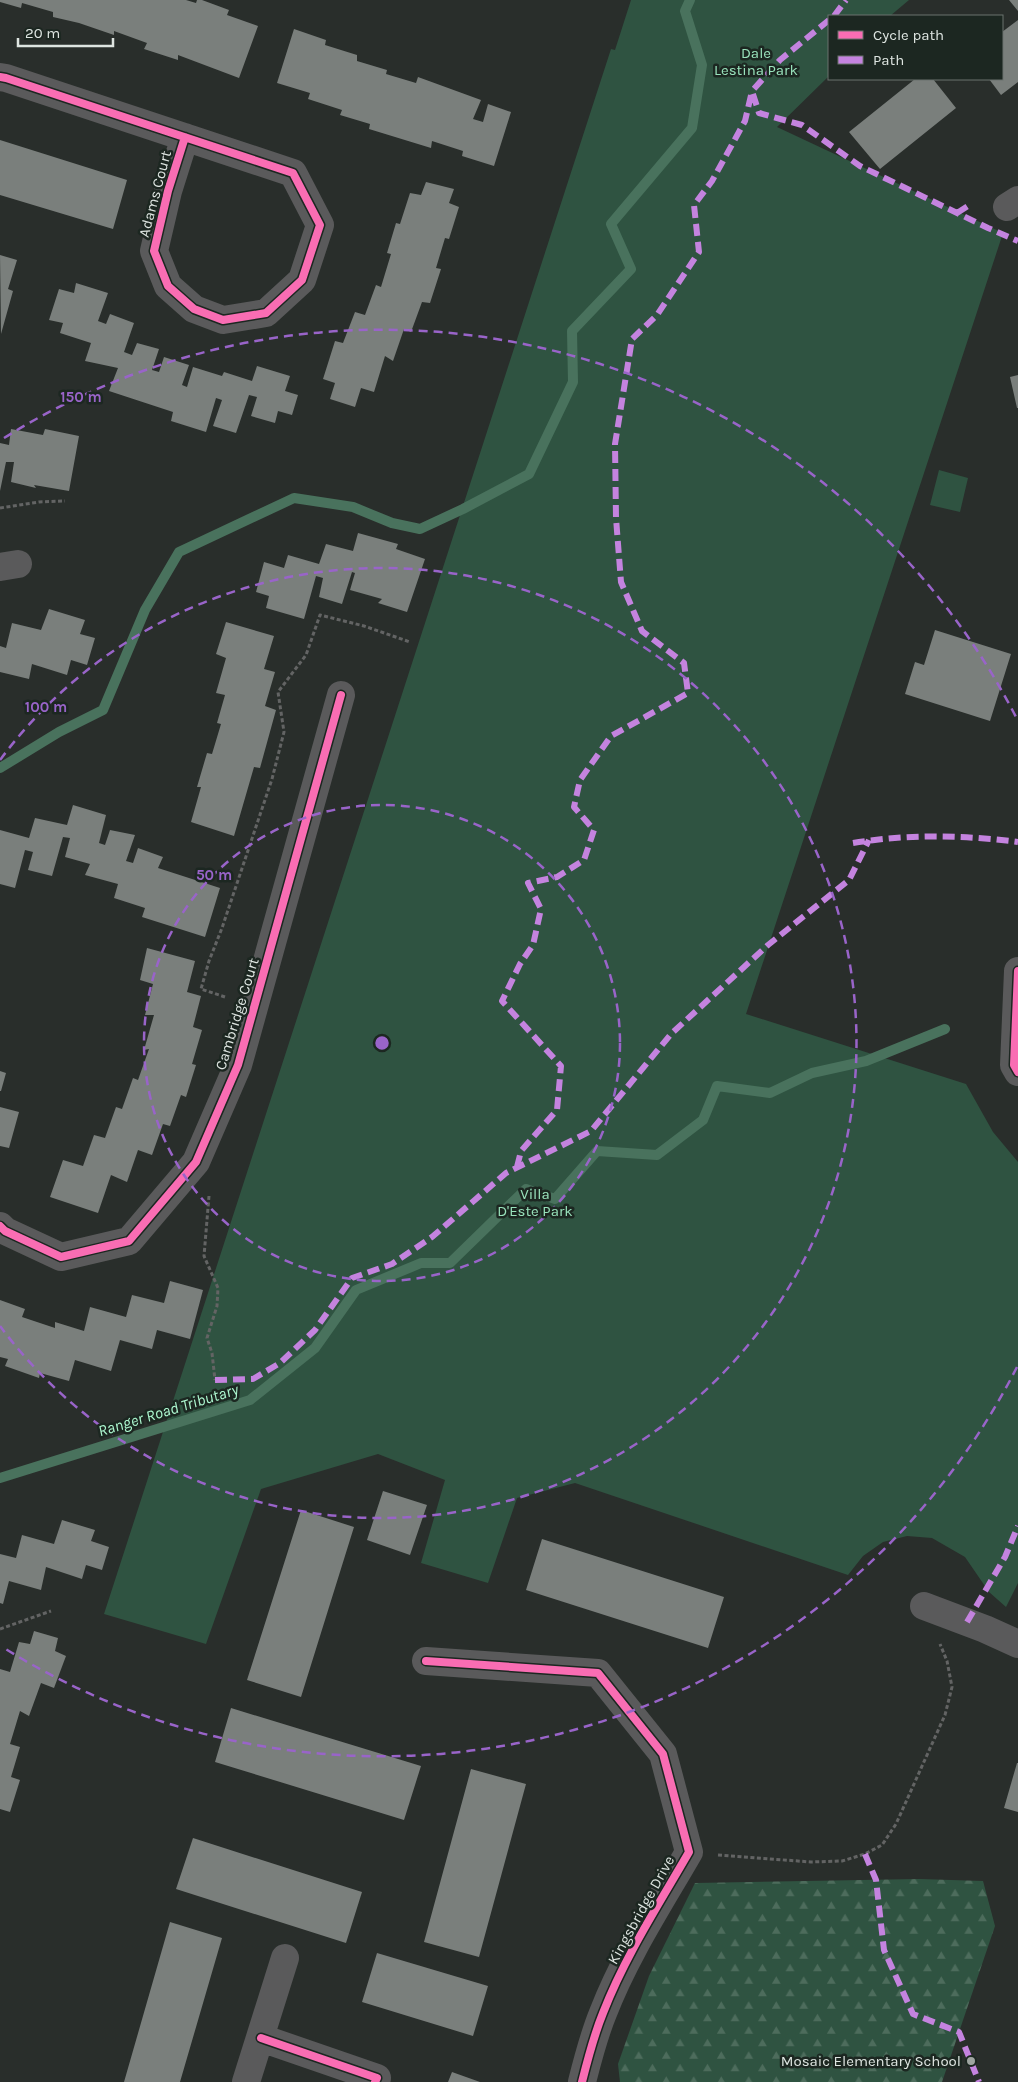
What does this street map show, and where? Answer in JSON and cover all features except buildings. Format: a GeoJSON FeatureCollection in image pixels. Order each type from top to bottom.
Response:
{"type":"FeatureCollection","features":[{"type":"Feature","properties":{"kind":"street","name":"Adams Court"},"geometry":{"type":"LineString","coordinates":[[0,77],[185,137],[293,173],[320,224],[302,280],[266,313],[223,320],[194,309],[168,286],[154,251],[168,191],[185,137]]}},
{"type":"Feature","properties":{"kind":"street","name":"Cambridge Court"},"geometry":{"type":"LineString","coordinates":[[0,1226],[5,1231],[61,1257],[129,1241],[194,1164],[238,1065],[341,695]]}},
{"type":"Feature","properties":{"kind":"street"},"geometry":{"type":"LineString","coordinates":[[1018,971],[1014,1066],[1018,1072]]}},
{"type":"Feature","properties":{"kind":"street"},"geometry":{"type":"LineString","coordinates":[[924,1606],[1018,1644]]}},
{"type":"Feature","properties":{"kind":"street","name":"Kingsbridge Drive"},"geometry":{"type":"LineString","coordinates":[[426,1661],[598,1673],[663,1754],[689,1852],[622,1970],[603,2012],[590,2049],[582,2082]]}},
{"type":"Feature","properties":{"kind":"street"},"geometry":{"type":"LineString","coordinates":[[246,2082],[285,1958]]}},
{"type":"Feature","properties":{"kind":"street"},"geometry":{"type":"LineString","coordinates":[[261,2038],[377,2078],[375,2082]]}},
{"type":"Feature","properties":{"kind":"path"},"geometry":{"type":"LineString","coordinates":[[0,508],[39,502],[65,501]]}},
{"type":"Feature","properties":{"kind":"path"},"geometry":{"type":"LineString","coordinates":[[234,999],[201,989],[209,960],[222,928],[272,779],[284,732],[278,692],[306,655],[320,615],[364,626],[410,642]]}},
{"type":"Feature","properties":{"kind":"path"},"geometry":{"type":"LineString","coordinates":[[194,1164],[209,1188],[204,1256],[218,1288],[216,1306],[208,1338],[215,1380]]}},
{"type":"Feature","properties":{"kind":"path"},"geometry":{"type":"LineString","coordinates":[[689,1852],[810,1862],[842,1861],[866,1854],[882,1845],[896,1824],[945,1715],[952,1687],[947,1661],[924,1606]]}},
{"type":"Feature","properties":{"kind":"path"},"geometry":{"type":"LineString","coordinates":[[0,1629],[51,1611]]}},
{"type":"Feature","properties":{"kind":"green space","name":"Villa D'Este Park"},"geometry":{"type":"Polygon","coordinates":[[[631,0],[909,0],[891,15],[828,15],[828,77],[777,127],[1003,233],[746,1014],[966,1084],[993,1132],[1018,1162],[1018,1583],[1006,1607],[989,1592],[965,1557],[932,1538],[907,1536],[883,1542],[863,1556],[848,1575],[575,1483],[517,1498],[488,1583],[421,1563],[445,1480],[378,1454],[261,1489],[206,1644],[104,1614],[611,49],[615,50],[631,0]]]}},
{"type":"Feature","properties":{"kind":"green space"},"geometry":{"type":"Polygon","coordinates":[[[939,470],[968,478],[960,512],[930,505],[939,470]]]}},
{"type":"Feature","properties":{"kind":"green space"},"geometry":{"type":"Polygon","coordinates":[[[919,1879],[983,1881],[995,1926],[942,2082],[620,2082],[618,2064],[649,1976],[695,1883],[919,1879]]]}},
{"type":"Feature","properties":{"kind":"waterway"},"geometry":{"type":"LineString","coordinates":[[0,768],[59,732],[103,710],[145,610],[179,552],[294,498],[353,507],[392,523],[420,529],[463,509],[529,474],[573,382],[572,331],[631,269],[611,224],[692,128],[702,65],[685,11],[690,0]]}},
{"type":"Feature","properties":{"kind":"waterway","name":"Ranger Road Tributary"},"geometry":{"type":"LineString","coordinates":[[0,1478],[250,1400],[315,1348],[356,1290],[421,1263],[450,1263],[526,1189],[555,1199],[597,1151],[657,1155],[703,1120],[717,1086],[770,1093],[812,1073],[866,1061],[945,1029]]}},
{"type":"Feature","properties":{"kind":"marked path"},"geometry":{"type":"LineString","coordinates":[[835,15],[846,0]]}},
{"type":"Feature","properties":{"kind":"marked path"},"geometry":{"type":"LineString","coordinates":[[828,21],[780,60],[752,91],[759,113],[802,125],[860,166],[1018,241]]}},
{"type":"Feature","properties":{"kind":"marked path"},"geometry":{"type":"LineString","coordinates":[[517,1167],[521,1151],[557,1110],[561,1066],[502,1001],[520,964],[533,945],[541,909],[528,883],[557,877],[584,860],[594,830],[574,807],[580,780],[611,736],[688,693],[684,663],[642,631],[621,582],[616,518],[615,444],[632,339],[657,315],[699,252],[694,205],[712,181],[745,121],[752,91]]}},
{"type":"Feature","properties":{"kind":"marked path"},"geometry":{"type":"LineString","coordinates":[[957,213],[968,206]]}},
{"type":"Feature","properties":{"kind":"marked path"},"geometry":{"type":"LineString","coordinates":[[853,843],[894,838],[936,836],[1018,842]]}},
{"type":"Feature","properties":{"kind":"marked path"},"geometry":{"type":"LineString","coordinates":[[215,1380],[253,1379],[280,1363],[315,1330],[352,1278],[392,1264],[432,1237],[506,1173],[591,1131],[671,1034],[768,945],[849,880],[869,840]]}},
{"type":"Feature","properties":{"kind":"marked path"},"geometry":{"type":"LineString","coordinates":[[967,1622],[1005,1557],[1018,1526]]}},
{"type":"Feature","properties":{"kind":"marked path"},"geometry":{"type":"LineString","coordinates":[[865,1854],[876,1880],[884,1950],[913,2014],[959,2032],[979,2082]]}},
{"type":"Feature","properties":{"kind":"cycle path"},"geometry":{"type":"LineString","coordinates":[[0,77],[6,78],[293,173],[320,225],[302,280],[266,313],[223,320],[194,309],[168,286],[154,251],[168,191],[185,137]]}},
{"type":"Feature","properties":{"kind":"cycle path"},"geometry":{"type":"LineString","coordinates":[[0,1226],[5,1231],[61,1257],[129,1241],[196,1162],[238,1065],[341,695]]}},
{"type":"Feature","properties":{"kind":"cycle path"},"geometry":{"type":"LineString","coordinates":[[1018,971],[1014,1065],[1018,1072]]}},
{"type":"Feature","properties":{"kind":"cycle path"},"geometry":{"type":"LineString","coordinates":[[426,1661],[598,1673],[663,1754],[689,1852],[643,1931],[612,1992],[597,2030],[582,2082]]}},
{"type":"Feature","properties":{"kind":"cycle path"},"geometry":{"type":"LineString","coordinates":[[261,2038],[377,2078],[375,2082]]}},
{"type":"Feature","properties":{"kind":"place","name":"Mosaic Elementary School"},"geometry":{"type":"Point","coordinates":[971,2061]}},
{"type":"Feature","properties":{"kind":"park label","name":"Dale Lestina Park"},"geometry":{"type":"Point","coordinates":[756,62]}}]}
